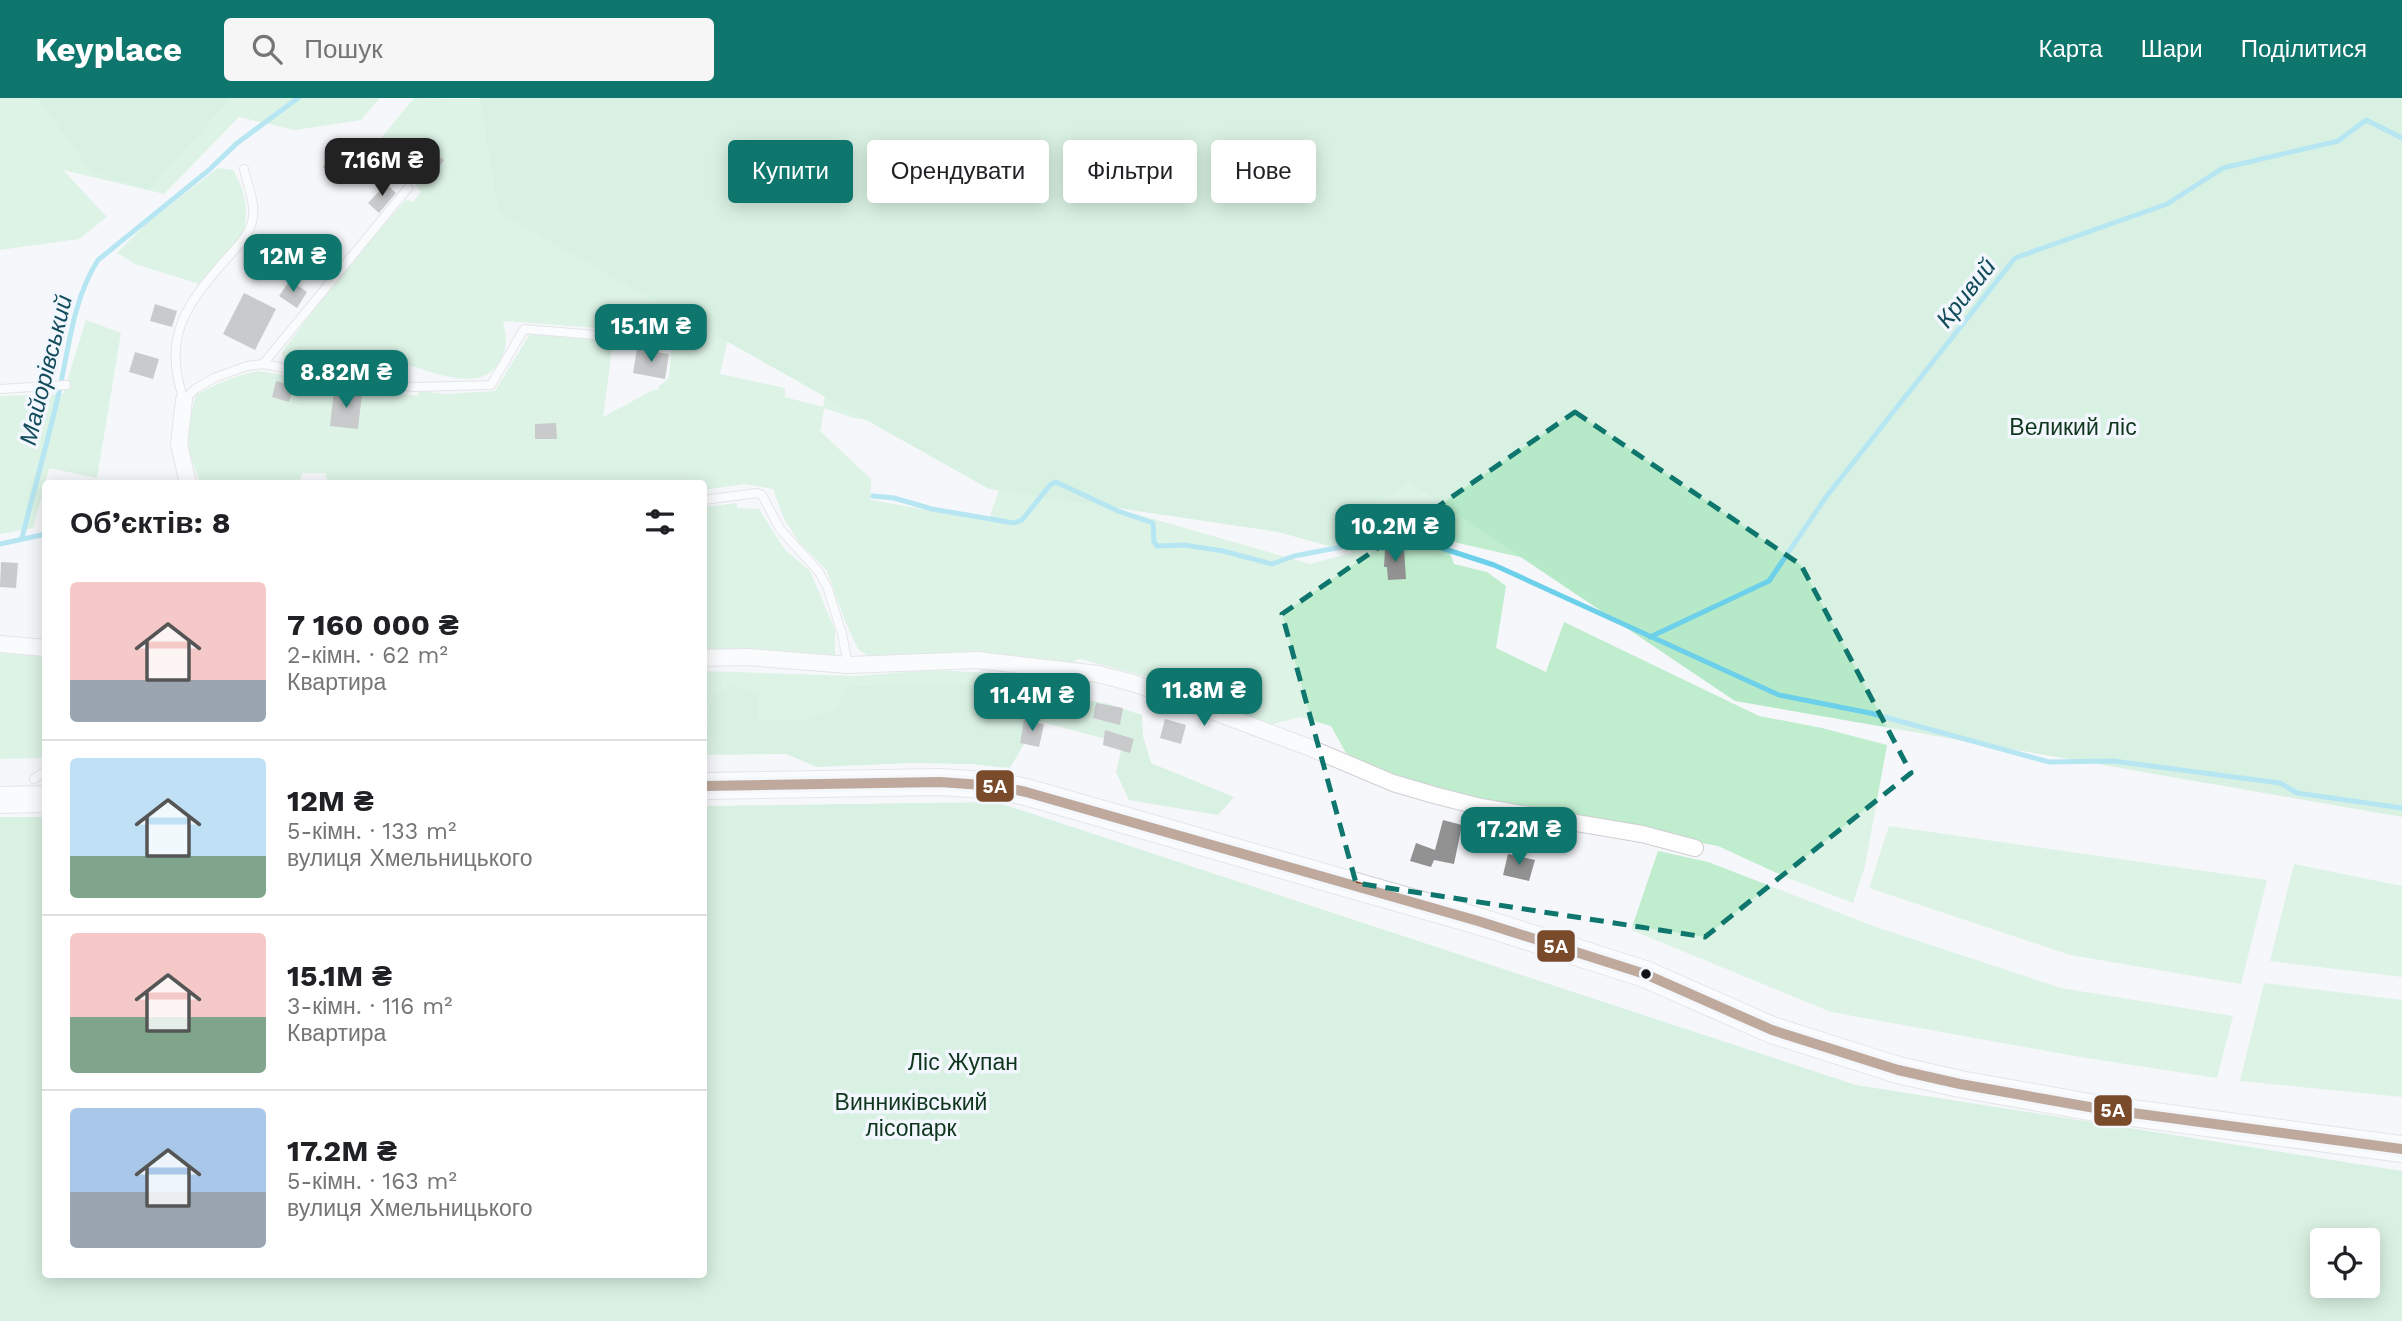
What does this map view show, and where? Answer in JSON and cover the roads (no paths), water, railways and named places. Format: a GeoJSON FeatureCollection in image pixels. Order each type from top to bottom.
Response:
{"type":"FeatureCollection","features":[{"type":"Feature","properties":{"kind":"main road"},"geometry":{"type":"LineString","coordinates":[[707,786],[940,782],[997,786],[1026,792],[1491,925],[1645,974],[1772,1030],[1898,1070],[2095,1108],[2402,1149]]}},
{"type":"Feature","properties":{"kind":"main road"},"geometry":{"type":"LineString","coordinates":[[0,800],[40,789]]}},
{"type":"Feature","properties":{"kind":"street"},"geometry":{"type":"LineString","coordinates":[[184,400],[179,445],[187,480]]}},
{"type":"Feature","properties":{"kind":"street"},"geometry":{"type":"LineString","coordinates":[[0,644],[42,648]]}},
{"type":"Feature","properties":{"kind":"street"},"geometry":{"type":"LineString","coordinates":[[707,658],[748,657],[848,665],[977,660],[1098,674],[1189,703],[1308,747],[1394,783],[1434,795],[1481,807],[1642,834],[1695,848]]}},
{"type":"Feature","properties":{"kind":"lane"},"geometry":{"type":"LineString","coordinates":[[244,169],[254,214],[252,223],[243,240],[199,291],[177,338],[174,356],[176,377],[184,400],[195,389],[214,378],[247,366],[263,364],[357,382],[415,387],[491,385],[524,329],[667,341]]}},
{"type":"Feature","properties":{"kind":"lane"},"geometry":{"type":"LineString","coordinates":[[263,364],[408,188]]}},
{"type":"Feature","properties":{"kind":"lane"},"geometry":{"type":"LineString","coordinates":[[0,390],[63,385]]}},
{"type":"Feature","properties":{"kind":"lane"},"geometry":{"type":"LineString","coordinates":[[707,500],[747,494],[762,495],[780,529],[819,572],[828,589],[848,665]]}},
{"type":"Feature","properties":{"kind":"waterway","name":"Майорівський"},"geometry":{"type":"LineString","coordinates":[[22,538],[55,410],[77,307],[98,260],[209,170],[236,144],[298,98]]}},
{"type":"Feature","properties":{"kind":"waterway","name":"Кривий"},"geometry":{"type":"LineString","coordinates":[[1650,637],[1769,581],[1826,497],[2015,258],[2167,204],[2223,168],[2338,141],[2366,120],[2402,138]]}},
{"type":"Feature","properties":{"kind":"waterway"},"geometry":{"type":"LineString","coordinates":[[873,496],[1014,523],[1022,520],[1050,485],[1056,482],[1118,511],[1153,523],[1154,542],[1157,546],[1184,545],[1223,551],[1272,564],[1294,556],[1384,539],[1420,541],[1494,565],[1779,695],[1870,713],[2049,762],[2113,761],[2280,783],[2297,793],[2402,808]]}},
{"type":"Feature","properties":{"kind":"waterway","name":"Майорівський"},"geometry":{"type":"LineString","coordinates":[[0,544],[42,535]]}},
{"type":"Feature","properties":{"kind":"park label","name":"Великий ліс"},"geometry":{"type":"Point","coordinates":[2073,427]}},
{"type":"Feature","properties":{"kind":"park label","name":"Ліс Жупан"},"geometry":{"type":"Point","coordinates":[963,1062]}},
{"type":"Feature","properties":{"kind":"park label","name":"Винниківський лісопарк"},"geometry":{"type":"Point","coordinates":[911,1115]}}]}
